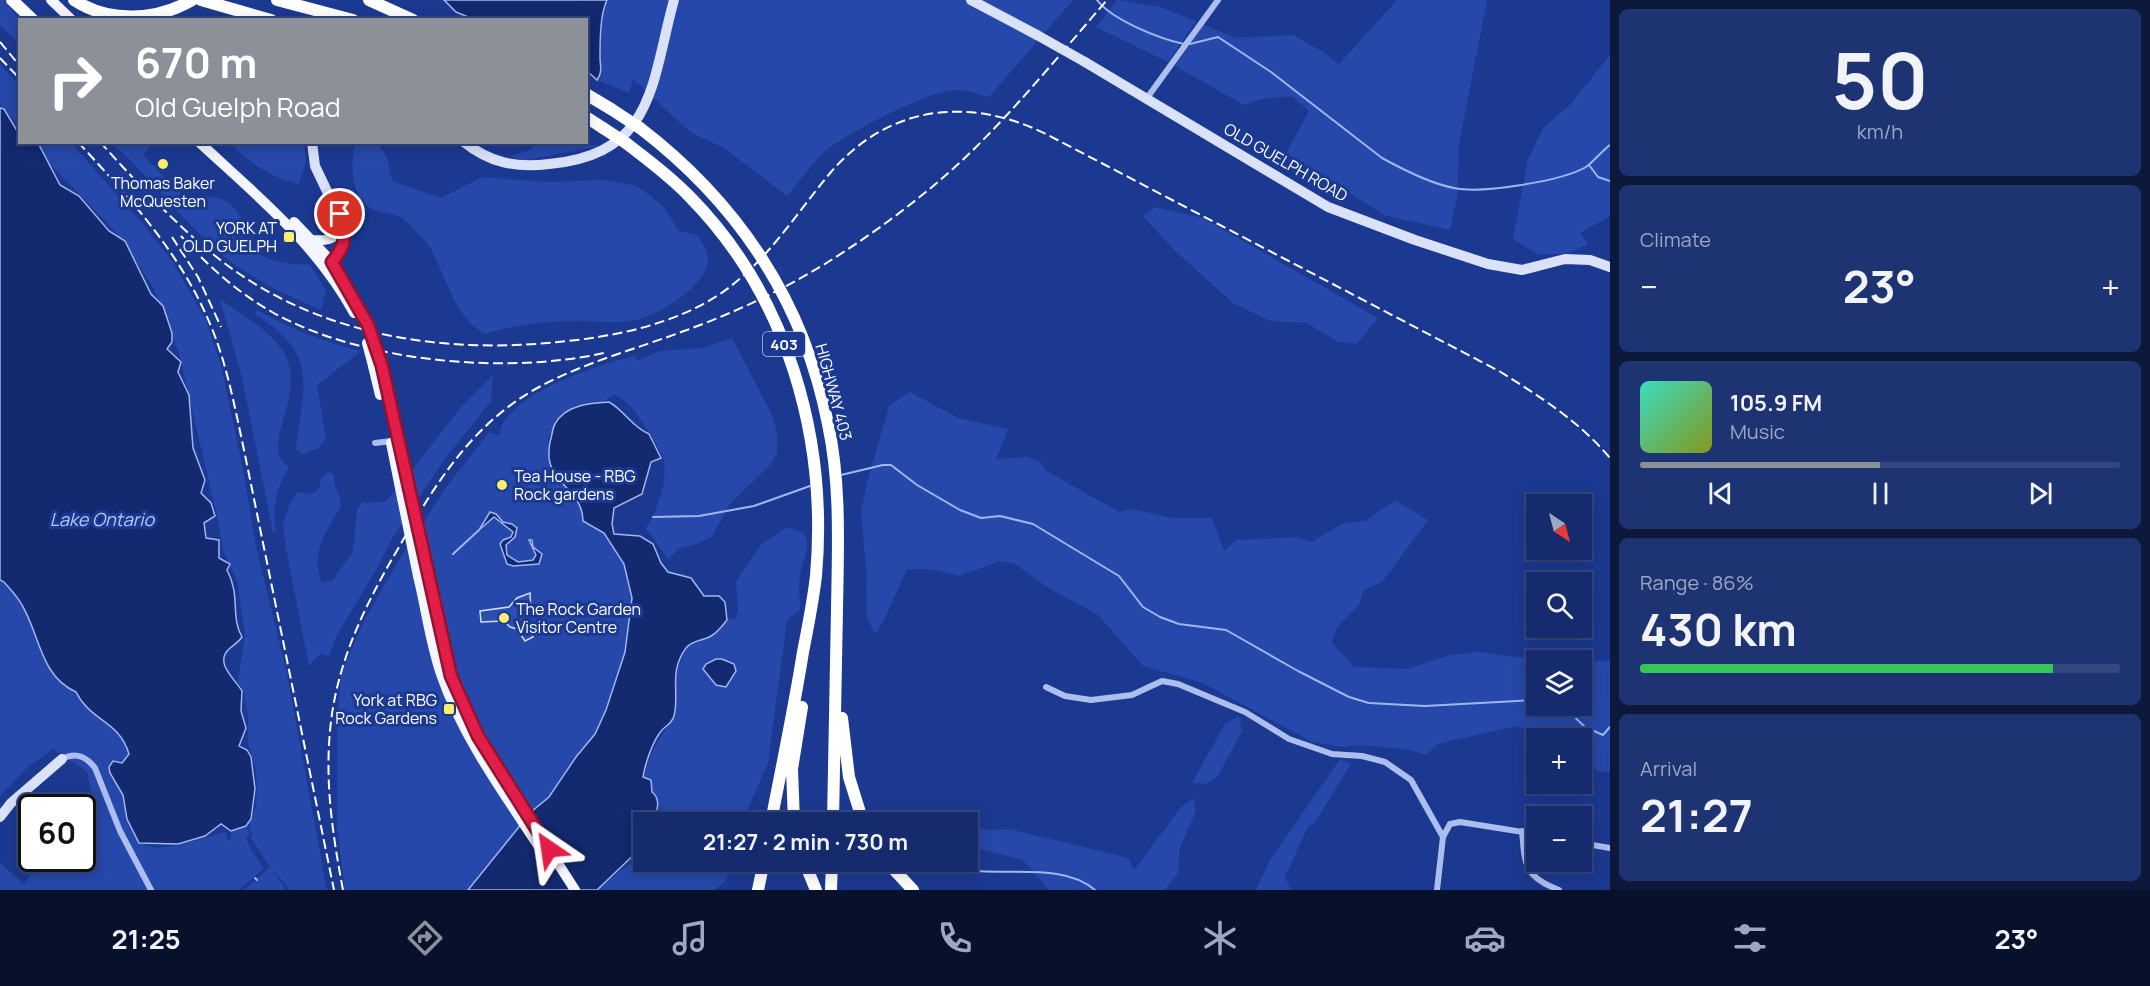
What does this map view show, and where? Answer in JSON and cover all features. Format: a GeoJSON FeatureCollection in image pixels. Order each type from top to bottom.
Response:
{"type":"FeatureCollection","features":[{"type":"Feature","properties":{"kind":"highway"},"geometry":{"type":"LineString","coordinates":[[12,0],[31,18]]}},
{"type":"Feature","properties":{"kind":"highway"},"geometry":{"type":"LineString","coordinates":[[74,0],[99,13],[114,16],[164,12],[192,0]]}},
{"type":"Feature","properties":{"kind":"highway"},"geometry":{"type":"LineString","coordinates":[[201,0],[264,18]]}},
{"type":"Feature","properties":{"kind":"highway"},"geometry":{"type":"LineString","coordinates":[[277,0],[345,18]]}},
{"type":"Feature","properties":{"kind":"highway"},"geometry":{"type":"LineString","coordinates":[[369,0],[409,18]]}},
{"type":"Feature","properties":{"kind":"highway","name":"HIGHWAY 403"},"geometry":{"type":"LineString","coordinates":[[588,95],[640,128],[672,152],[709,188],[744,232],[782,289],[811,360],[828,423],[835,469],[838,534],[833,812]]}},
{"type":"Feature","properties":{"kind":"highway","name":"HIGHWAY 403"},"geometry":{"type":"LineString","coordinates":[[588,118],[626,143],[689,196],[724,237],[771,310],[800,386],[811,433],[816,482],[817,541],[813,598],[773,812]]}},
{"type":"Feature","properties":{"kind":"highway"},"geometry":{"type":"LineString","coordinates":[[838,534],[843,613],[842,725],[849,777],[860,812]]}},
{"type":"Feature","properties":{"kind":"highway"},"geometry":{"type":"LineString","coordinates":[[794,812],[792,769],[813,631],[813,598]]}},
{"type":"Feature","properties":{"kind":"highway"},"geometry":{"type":"LineString","coordinates":[[758,890],[762,872]]}},
{"type":"Feature","properties":{"kind":"highway"},"geometry":{"type":"LineString","coordinates":[[808,872],[816,890]]}},
{"type":"Feature","properties":{"kind":"highway"},"geometry":{"type":"LineString","coordinates":[[831,890],[832,872]]}},
{"type":"Feature","properties":{"kind":"highway"},"geometry":{"type":"LineString","coordinates":[[896,872],[913,890]]}},
{"type":"Feature","properties":{"kind":"main road"},"geometry":{"type":"LineString","coordinates":[[43,0],[62,18]]}},
{"type":"Feature","properties":{"kind":"main road"},"geometry":{"type":"LineString","coordinates":[[51,0],[70,18]]}},
{"type":"Feature","properties":{"kind":"main road"},"geometry":{"type":"LineString","coordinates":[[200,144],[329,264]]}},
{"type":"Feature","properties":{"kind":"main road"},"geometry":{"type":"LineString","coordinates":[[209,144],[312,240],[356,310],[378,366],[406,499],[418,576],[441,673],[464,728],[575,890]]}},
{"type":"Feature","properties":{"kind":"main road"},"geometry":{"type":"LineString","coordinates":[[312,240],[327,241],[334,237],[340,226],[340,214]]}},
{"type":"Feature","properties":{"kind":"main road"},"geometry":{"type":"LineString","coordinates":[[406,499],[424,557],[451,676],[502,782],[566,890]]}},
{"type":"Feature","properties":{"kind":"street"},"geometry":{"type":"LineString","coordinates":[[466,144],[480,155],[506,165],[530,166],[585,158],[609,148],[626,135],[647,102],[674,0]]}},
{"type":"Feature","properties":{"kind":"street","name":"OLD GUELPH ROAD"},"geometry":{"type":"LineString","coordinates":[[971,0],[1085,62],[1328,207],[1415,240],[1488,264],[1522,270],[1565,259],[1590,260],[1610,267]]}},
{"type":"Feature","properties":{"kind":"street"},"geometry":{"type":"LineString","coordinates":[[1147,98],[1218,0]]}},
{"type":"Feature","properties":{"kind":"street"},"geometry":{"type":"LineString","coordinates":[[312,144],[315,166],[340,214],[345,237],[340,252],[329,264]]}},
{"type":"Feature","properties":{"kind":"street"},"geometry":{"type":"LineString","coordinates":[[375,443],[394,440]]}},
{"type":"Feature","properties":{"kind":"street"},"geometry":{"type":"LineString","coordinates":[[1046,687],[1065,696],[1091,700],[1132,694],[1162,681],[1178,684],[1245,712],[1289,739],[1332,754],[1375,758],[1411,780],[1443,837]]}},
{"type":"Feature","properties":{"kind":"street"},"geometry":{"type":"LineString","coordinates":[[0,817],[11,803],[62,759],[69,756],[80,756],[95,768],[120,831],[151,890]]}},
{"type":"Feature","properties":{"kind":"street"},"geometry":{"type":"LineString","coordinates":[[1437,890],[1443,837],[1450,825],[1460,822],[1526,832]]}},
{"type":"Feature","properties":{"kind":"street"},"geometry":{"type":"LineString","coordinates":[[1522,831],[1525,863],[1535,880],[1558,890]]}},
{"type":"Feature","properties":{"kind":"street"},"geometry":{"type":"LineString","coordinates":[[1592,845],[1610,848]]}},
{"type":"Feature","properties":{"kind":"shaded area"},"geometry":{"type":"Polygon","coordinates":[[[0,0],[4,0],[18,19],[18,43],[0,25],[0,0]]]}},
{"type":"Feature","properties":{"kind":"shaded area"},"geometry":{"type":"Polygon","coordinates":[[[607,0],[1073,0],[989,97],[961,90],[944,92],[887,114],[849,135],[823,153],[787,196],[724,148],[690,132],[633,79],[629,93],[597,80],[601,71],[600,43],[607,0]]]}},
{"type":"Feature","properties":{"kind":"shaded area"},"geometry":{"type":"Polygon","coordinates":[[[1117,0],[1160,7],[1196,21],[1168,62],[1096,27],[1117,0]]]}},
{"type":"Feature","properties":{"kind":"shaded area"},"geometry":{"type":"Polygon","coordinates":[[[1397,0],[1487,0],[1459,144],[1457,198],[1450,230],[1384,215],[1286,153],[1309,111],[1292,96],[1262,99],[1244,105],[1175,66],[1204,25],[1236,38],[1293,35],[1339,64],[1397,0]]]}},
{"type":"Feature","properties":{"kind":"shaded area"},"geometry":{"type":"Polygon","coordinates":[[[1610,55],[1610,216],[1580,233],[1588,244],[1568,253],[1539,255],[1513,239],[1528,159],[1543,128],[1570,105],[1610,55]]]}},
{"type":"Feature","properties":{"kind":"shaded area"},"geometry":{"type":"Polygon","coordinates":[[[0,64],[18,84],[18,125],[0,104],[0,64]]]}},
{"type":"Feature","properties":{"kind":"shaded area"},"geometry":{"type":"Polygon","coordinates":[[[33,144],[72,144],[143,224],[172,261],[206,320],[221,365],[243,469],[257,551],[286,669],[327,890],[290,890],[271,868],[286,890],[244,890],[270,867],[250,837],[252,835],[249,826],[256,806],[257,785],[255,765],[248,744],[248,715],[244,693],[238,682],[245,634],[237,581],[223,550],[179,353],[153,287],[129,250],[112,228],[33,144]]]}},
{"type":"Feature","properties":{"kind":"shaded area"},"geometry":{"type":"Polygon","coordinates":[[[113,144],[152,144],[143,155],[183,196],[219,198],[233,206],[257,253],[277,261],[310,265],[326,290],[321,310],[263,282],[223,256],[113,144]]]}},
{"type":"Feature","properties":{"kind":"shaded area"},"geometry":{"type":"Polygon","coordinates":[[[231,144],[304,144],[306,161],[299,184],[262,169],[231,144]]]}},
{"type":"Feature","properties":{"kind":"shaded area"},"geometry":{"type":"Polygon","coordinates":[[[359,144],[378,144],[387,157],[392,181],[441,198],[482,177],[546,182],[607,180],[636,186],[665,209],[679,231],[697,235],[707,253],[705,271],[689,291],[677,300],[652,315],[639,319],[614,322],[537,323],[485,334],[465,317],[451,294],[429,246],[420,235],[400,217],[374,210],[361,199],[353,178],[354,148],[359,144]]]}},
{"type":"Feature","properties":{"kind":"shaded area"},"geometry":{"type":"Polygon","coordinates":[[[534,144],[600,146],[527,160],[509,157],[532,149],[534,144]]]}},
{"type":"Feature","properties":{"kind":"shaded area"},"geometry":{"type":"Polygon","coordinates":[[[1155,207],[1203,218],[1378,318],[1357,344],[1338,342],[1307,323],[1270,321],[1233,303],[1173,249],[1143,216],[1155,207]]]}},
{"type":"Feature","properties":{"kind":"shaded area"},"geometry":{"type":"Polygon","coordinates":[[[220,299],[274,340],[286,357],[290,370],[289,398],[278,447],[280,457],[289,468],[278,491],[275,506],[276,531],[273,532],[242,378],[220,299]]]}},
{"type":"Feature","properties":{"kind":"shaded area"},"geometry":{"type":"Polygon","coordinates":[[[257,310],[308,334],[361,351],[317,385],[326,438],[318,448],[302,454],[296,448],[302,404],[302,371],[298,357],[290,343],[255,314],[257,310]]]}},
{"type":"Feature","properties":{"kind":"shaded area"},"geometry":{"type":"Polygon","coordinates":[[[732,338],[773,417],[777,433],[777,453],[770,465],[730,504],[712,537],[680,548],[668,559],[646,528],[662,492],[664,461],[661,452],[639,418],[620,398],[614,395],[550,435],[548,439],[553,464],[592,524],[604,533],[624,564],[632,598],[624,675],[595,734],[565,772],[549,797],[531,812],[468,890],[345,890],[337,827],[337,725],[341,673],[366,617],[400,558],[444,490],[489,432],[499,436],[504,421],[517,407],[534,395],[577,374],[619,360],[635,356],[637,361],[660,351],[702,348],[732,338]]]}},
{"type":"Feature","properties":{"kind":"shaded area"},"geometry":{"type":"Polygon","coordinates":[[[493,375],[491,401],[444,460],[392,539],[336,637],[329,656],[320,654],[309,666],[285,544],[283,523],[290,503],[297,492],[311,494],[318,490],[322,477],[329,472],[334,475],[341,507],[321,544],[318,562],[322,583],[333,580],[353,551],[357,509],[362,503],[385,502],[461,407],[493,375]]]}},
{"type":"Feature","properties":{"kind":"shaded area"},"geometry":{"type":"Polygon","coordinates":[[[910,392],[958,418],[1008,429],[996,459],[1027,457],[1042,463],[1045,470],[1119,512],[1132,509],[1172,518],[1212,518],[1224,551],[1236,540],[1298,537],[1311,542],[1344,523],[1366,521],[1395,500],[1428,520],[1382,582],[1363,591],[1359,605],[1337,627],[1332,643],[1354,667],[1407,669],[1449,655],[1481,652],[1526,657],[1526,716],[1592,716],[1592,662],[1610,661],[1610,772],[1597,771],[1592,764],[1592,728],[1526,730],[1516,726],[1437,744],[1426,755],[1411,750],[1360,745],[1340,747],[1310,741],[1203,683],[1143,666],[1098,615],[1050,589],[1015,564],[1000,561],[959,576],[931,569],[907,569],[882,624],[875,634],[867,618],[861,512],[889,406],[910,392]]]}},
{"type":"Feature","properties":{"kind":"shaded area"},"geometry":{"type":"Polygon","coordinates":[[[785,528],[803,533],[807,545],[799,580],[800,610],[787,620],[768,763],[746,812],[661,812],[643,777],[653,750],[674,716],[674,677],[687,647],[722,620],[735,619],[738,611],[736,581],[761,545],[785,528]]]}},
{"type":"Feature","properties":{"kind":"shaded area"},"geometry":{"type":"Polygon","coordinates":[[[0,580],[16,596],[102,720],[116,730],[125,743],[129,754],[122,763],[141,842],[149,846],[170,847],[225,832],[228,841],[231,839],[231,831],[246,826],[250,833],[246,838],[264,868],[239,890],[0,890],[0,863],[24,884],[32,872],[96,872],[96,794],[92,794],[87,772],[53,749],[29,766],[0,796],[0,580]]]}},
{"type":"Feature","properties":{"kind":"shaded area"},"geometry":{"type":"Polygon","coordinates":[[[1239,716],[1242,731],[1218,776],[1205,784],[1192,783],[1225,724],[1239,716]]]}},
{"type":"Feature","properties":{"kind":"shaded area"},"geometry":{"type":"Polygon","coordinates":[[[1340,759],[1351,764],[1314,824],[1308,826],[1285,877],[1291,890],[1256,890],[1270,860],[1340,759]]]}},
{"type":"Feature","properties":{"kind":"shaded area"},"geometry":{"type":"Polygon","coordinates":[[[1194,798],[1196,811],[1180,847],[1178,873],[1165,890],[1049,890],[1023,860],[978,849],[978,827],[986,830],[1010,829],[1128,858],[1134,870],[1181,807],[1194,798]]]}},
{"type":"Feature","properties":{"kind":"shaded area"},"geometry":{"type":"Polygon","coordinates":[[[633,862],[633,872],[728,872],[726,881],[714,890],[596,890],[633,862]]]}},
{"type":"Feature","properties":{"kind":"water"},"geometry":{"type":"Polygon","coordinates":[[[444,0],[607,0],[601,28],[599,77],[597,80],[588,72],[588,18],[471,18],[456,12],[444,0]]]}},
{"type":"Feature","properties":{"kind":"water","name":"Lake Ontario"},"geometry":{"type":"Polygon","coordinates":[[[0,108],[4,109],[18,132],[18,144],[39,144],[60,185],[79,196],[109,231],[125,241],[151,294],[163,306],[172,333],[172,342],[167,349],[181,362],[178,372],[189,395],[193,448],[205,480],[201,493],[211,503],[215,516],[204,523],[206,538],[219,540],[219,558],[230,564],[227,570],[234,588],[238,629],[242,637],[228,650],[224,661],[242,691],[241,711],[246,728],[239,746],[247,750],[251,757],[255,789],[251,819],[246,826],[231,831],[221,824],[205,836],[178,844],[139,843],[127,819],[123,795],[109,767],[113,761],[122,763],[129,754],[124,743],[112,727],[89,710],[76,692],[55,676],[42,654],[20,602],[0,580],[0,108]]]}},
{"type":"Feature","properties":{"kind":"water"},"geometry":{"type":"Polygon","coordinates":[[[609,402],[649,434],[661,458],[651,462],[642,494],[614,508],[612,524],[614,534],[640,536],[653,544],[661,563],[668,572],[691,578],[704,596],[719,596],[725,602],[727,620],[708,638],[688,645],[677,666],[674,716],[656,740],[643,777],[651,780],[652,792],[657,799],[657,812],[633,812],[633,856],[597,890],[468,890],[531,812],[549,797],[595,734],[606,710],[625,652],[632,598],[624,564],[604,533],[583,521],[577,501],[555,474],[550,462],[550,442],[554,426],[565,413],[586,404],[609,402]]]}},
{"type":"Feature","properties":{"kind":"water"},"geometry":{"type":"Polygon","coordinates":[[[490,512],[496,514],[503,522],[517,528],[515,537],[506,545],[507,555],[518,562],[533,560],[536,555],[529,540],[532,540],[533,547],[542,554],[539,564],[513,566],[507,564],[500,544],[511,537],[513,532],[494,517],[479,530],[490,512]]]}},
{"type":"Feature","properties":{"kind":"water"},"geometry":{"type":"Polygon","coordinates":[[[716,659],[734,664],[736,671],[726,687],[716,685],[703,669],[706,664],[716,659]]]}},
{"type":"Feature","properties":{"kind":"building","name":"The Rock Garden Visitor Centre"},"geometry":{"type":"Polygon","coordinates":[[[530,593],[531,610],[526,620],[533,637],[525,641],[517,629],[510,627],[504,621],[481,622],[480,611],[509,607],[517,598],[530,593]]]}},
{"type":"Feature","properties":{"kind":"waterway"},"geometry":{"type":"LineString","coordinates":[[1097,0],[1114,15],[1125,21],[1162,38],[1184,44]]}},
{"type":"Feature","properties":{"kind":"waterway"},"geometry":{"type":"LineString","coordinates":[[1190,44],[1218,37],[1271,72],[1382,158],[1417,176],[1445,186],[1467,189],[1502,188],[1559,177],[1586,167],[1610,145]]}},
{"type":"Feature","properties":{"kind":"waterway"},"geometry":{"type":"LineString","coordinates":[[1589,165],[1598,177],[1610,181]]}},
{"type":"Feature","properties":{"kind":"waterway"},"geometry":{"type":"LineString","coordinates":[[841,475],[891,465],[917,485],[960,510],[981,518],[1000,516],[1033,524],[1119,576],[1143,607],[1160,617],[1179,624],[1226,630],[1349,697],[1369,703],[1425,706],[1526,701]]}},
{"type":"Feature","properties":{"kind":"waterway"},"geometry":{"type":"LineString","coordinates":[[653,517],[699,516],[754,506],[810,486]]}},
{"type":"Feature","properties":{"kind":"waterway"},"geometry":{"type":"LineString","coordinates":[[453,554],[479,530]]}},
{"type":"Feature","properties":{"kind":"waterway"},"geometry":{"type":"LineString","coordinates":[[1574,716],[1585,727],[1603,735],[1610,727]]}},
{"type":"Feature","properties":{"kind":"waterway"},"geometry":{"type":"LineString","coordinates":[[978,871],[1060,874],[1079,880],[1095,890]]}},
{"type":"Feature","properties":{"kind":"railway"},"geometry":{"type":"LineString","coordinates":[[343,890],[329,791],[330,731],[339,682],[354,635],[375,591],[427,500],[458,456],[495,417],[541,386],[593,363],[740,309],[811,272],[866,237],[920,197],[970,153],[1023,97],[1107,0]]}},
{"type":"Feature","properties":{"kind":"railway"},"geometry":{"type":"LineString","coordinates":[[0,42],[18,64]]}},
{"type":"Feature","properties":{"kind":"railway"},"geometry":{"type":"LineString","coordinates":[[0,58],[18,77]]}},
{"type":"Feature","properties":{"kind":"railway"},"geometry":{"type":"LineString","coordinates":[[102,144],[179,225],[213,254],[267,291],[306,310],[387,335],[429,342],[515,345],[579,340],[621,333],[663,321],[702,305],[720,294],[752,267],[780,237],[831,172],[854,150],[878,132],[904,121],[931,114],[959,112],[988,114],[1017,122],[1046,134],[1499,371],[1572,421],[1610,458]]}},
{"type":"Feature","properties":{"kind":"railway"},"geometry":{"type":"LineString","coordinates":[[80,144],[139,210],[174,258],[204,310],[221,353],[238,422],[334,890]]}},
{"type":"Feature","properties":{"kind":"railway"},"geometry":{"type":"LineString","coordinates":[[181,236],[224,278],[259,304],[308,329],[348,343],[434,360],[479,363],[565,360],[604,353]]}},
{"type":"Feature","properties":{"kind":"railway"},"geometry":{"type":"LineString","coordinates":[[172,237],[198,277],[221,327]]}},
{"type":"Feature","properties":{"kind":"place","name":"Thomas Baker McQuesten"},"geometry":{"type":"Point","coordinates":[163,164]}},
{"type":"Feature","properties":{"kind":"place","name":"YORK AT OLD GUELPH"},"geometry":{"type":"Point","coordinates":[289,237]}},
{"type":"Feature","properties":{"kind":"place","name":"Tea House - RBG Rock gardens"},"geometry":{"type":"Point","coordinates":[502,485]}},
{"type":"Feature","properties":{"kind":"place","name":"The Rock Garden Visitor Centre"},"geometry":{"type":"Point","coordinates":[504,618]}},
{"type":"Feature","properties":{"kind":"place","name":"York at RBG Rock Gardens"},"geometry":{"type":"Point","coordinates":[449,709]}},
{"type":"Feature","properties":{"kind":"route"},"geometry":{"type":"LineString","coordinates":[[340,214],[345,229],[344,245],[332,262],[351,291],[368,325],[382,366],[451,676],[466,712],[489,756],[549,849]]}}]}
